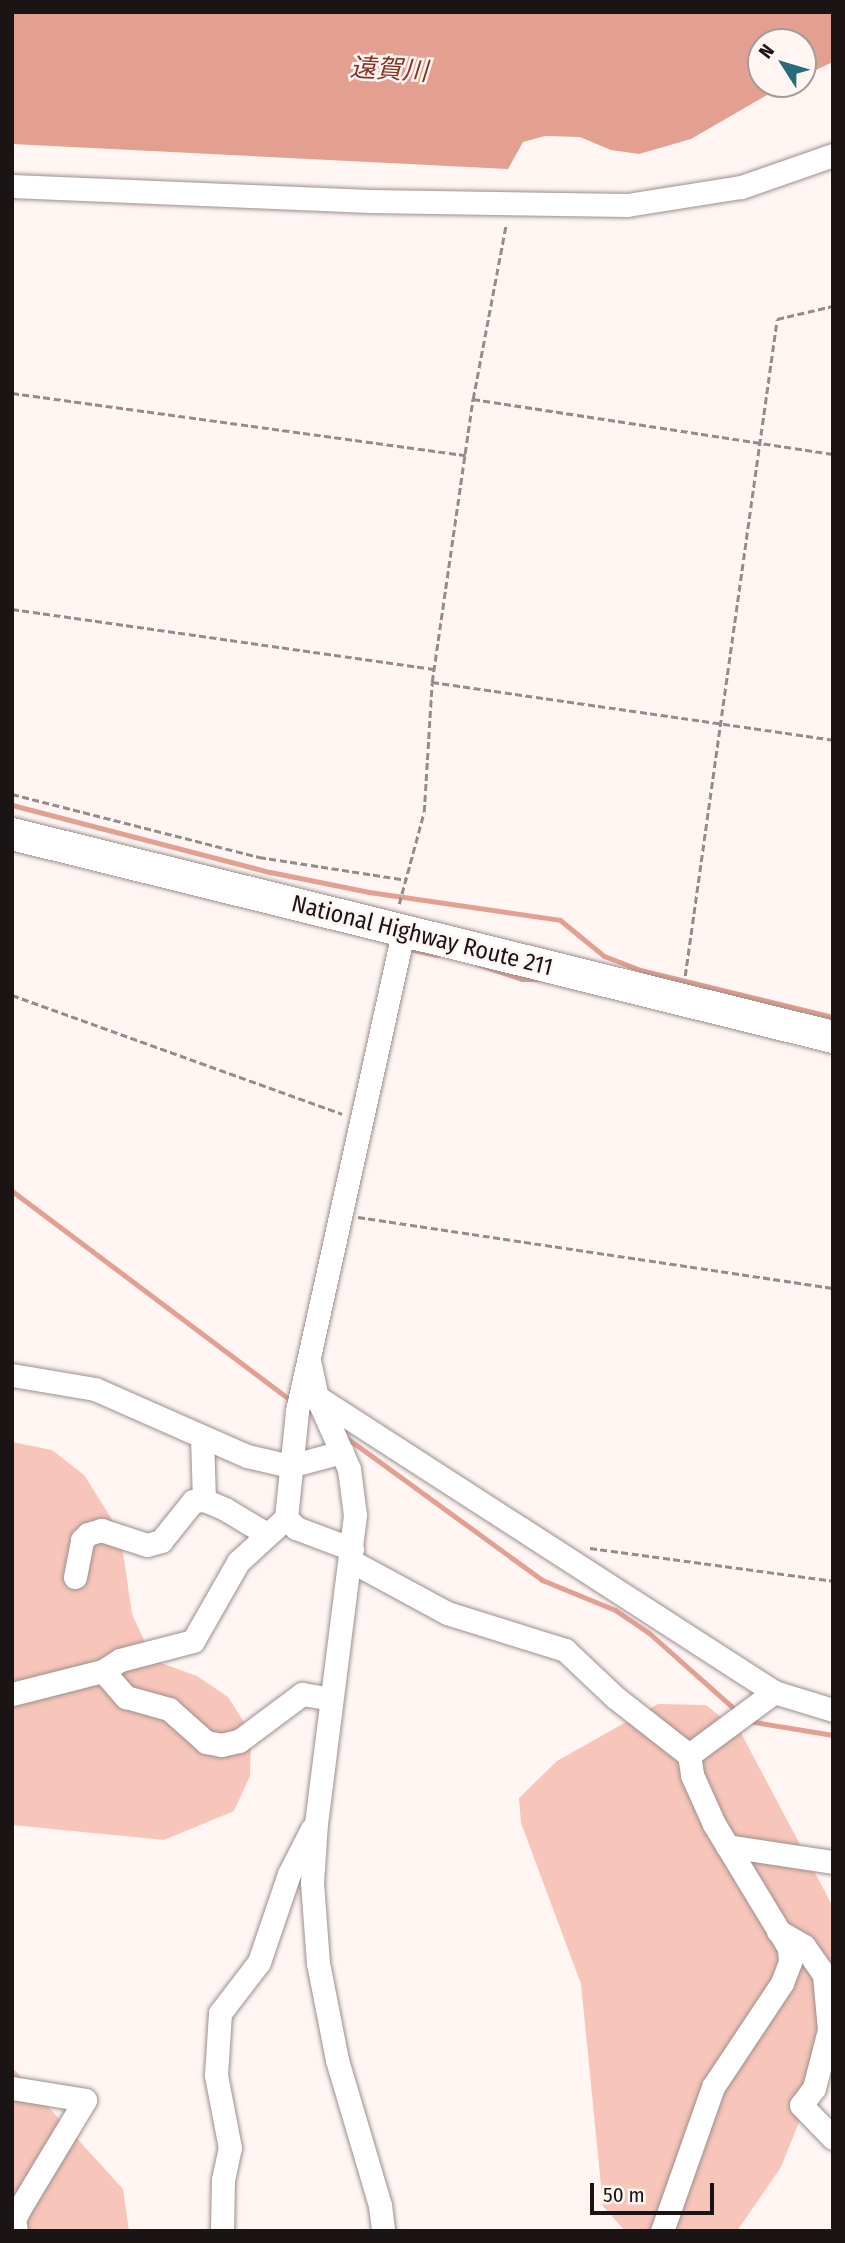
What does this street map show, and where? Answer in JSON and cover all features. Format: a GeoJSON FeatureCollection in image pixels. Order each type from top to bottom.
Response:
{"type":"FeatureCollection","features":[{"type":"Feature","properties":{"kind":"highway","name":"National Highway Route 211"},"geometry":{"type":"LineString","coordinates":[[12,834],[833,1037]]}},
{"type":"Feature","properties":{"kind":"street"},"geometry":{"type":"LineString","coordinates":[[12,186],[510,205],[627,205],[741,187],[833,155]]}},
{"type":"Feature","properties":{"kind":"street"},"geometry":{"type":"LineString","coordinates":[[397,929],[359,1120],[337,1214],[310,1359],[309,1404],[289,1466],[286,1518],[296,1528],[351,1555],[447,1613],[565,1650],[616,1698],[689,1755],[692,1775],[727,1846],[789,1948],[788,1973],[713,2087],[662,2231]]}},
{"type":"Feature","properties":{"kind":"street"},"geometry":{"type":"LineString","coordinates":[[12,1375],[94,1389],[247,1456],[289,1466],[354,1449]]}},
{"type":"Feature","properties":{"kind":"street"},"geometry":{"type":"LineString","coordinates":[[309,1404],[354,1449],[774,1692],[833,1710]]}},
{"type":"Feature","properties":{"kind":"street"},"geometry":{"type":"LineString","coordinates":[[309,1404],[354,1449],[355,1515],[351,1555],[328,1698],[316,1823],[312,1884],[318,1963],[337,2060],[380,2205],[383,2231]]}},
{"type":"Feature","properties":{"kind":"street"},"geometry":{"type":"LineString","coordinates":[[202,1437],[204,1500]]}},
{"type":"Feature","properties":{"kind":"street"},"geometry":{"type":"LineString","coordinates":[[75,1577],[82,1540],[88,1534],[101,1530],[147,1545],[161,1541],[193,1501],[204,1500],[265,1533]]}},
{"type":"Feature","properties":{"kind":"street"},"geometry":{"type":"LineString","coordinates":[[12,1694],[103,1671],[120,1660],[193,1641],[238,1562],[265,1533],[286,1518]]}},
{"type":"Feature","properties":{"kind":"street"},"geometry":{"type":"LineString","coordinates":[[103,1671],[126,1696],[169,1709],[206,1742],[221,1745],[239,1741],[302,1694],[328,1698]]}},
{"type":"Feature","properties":{"kind":"street"},"geometry":{"type":"LineString","coordinates":[[689,1755],[774,1692]]}},
{"type":"Feature","properties":{"kind":"street"},"geometry":{"type":"LineString","coordinates":[[222,2231],[223,2180],[230,2148],[216,2075],[220,2013],[259,1962],[289,1874],[316,1823]]}},
{"type":"Feature","properties":{"kind":"street"},"geometry":{"type":"LineString","coordinates":[[727,1846],[833,1862]]}},
{"type":"Feature","properties":{"kind":"street"},"geometry":{"type":"LineString","coordinates":[[776,1930],[804,1947],[824,1975],[829,2029],[814,2088],[801,2105],[821,2131],[833,2138]]}},
{"type":"Feature","properties":{"kind":"street"},"geometry":{"type":"LineString","coordinates":[[12,2088],[85,2100],[14,2219],[16,2231]]}},
{"type":"Feature","properties":{"kind":"path"},"geometry":{"type":"LineString","coordinates":[[397,929],[424,812],[432,682],[473,399],[510,205]]}},
{"type":"Feature","properties":{"kind":"path"},"geometry":{"type":"LineString","coordinates":[[681,1000],[723,724],[778,319],[833,306]]}},
{"type":"Feature","properties":{"kind":"path"},"geometry":{"type":"LineString","coordinates":[[12,393],[466,455]]}},
{"type":"Feature","properties":{"kind":"path"},"geometry":{"type":"LineString","coordinates":[[473,399],[833,454]]}},
{"type":"Feature","properties":{"kind":"path"},"geometry":{"type":"LineString","coordinates":[[12,609],[434,669]]}},
{"type":"Feature","properties":{"kind":"path"},"geometry":{"type":"LineString","coordinates":[[432,682],[833,740]]}},
{"type":"Feature","properties":{"kind":"path"},"geometry":{"type":"LineString","coordinates":[[12,794],[259,857],[407,880]]}},
{"type":"Feature","properties":{"kind":"path"},"geometry":{"type":"LineString","coordinates":[[12,995],[359,1120]]}},
{"type":"Feature","properties":{"kind":"path"},"geometry":{"type":"LineString","coordinates":[[337,1214],[833,1288]]}},
{"type":"Feature","properties":{"kind":"path"},"geometry":{"type":"LineString","coordinates":[[584,1548],[833,1581]]}},
{"type":"Feature","properties":{"kind":"shaded area"},"geometry":{"type":"Polygon","coordinates":[[[12,1442],[52,1450],[84,1475],[120,1532],[132,1614],[153,1660],[197,1676],[228,1697],[251,1733],[250,1776],[234,1811],[164,1840],[12,1825],[12,1442]]]}},
{"type":"Feature","properties":{"kind":"shaded area"},"geometry":{"type":"Polygon","coordinates":[[[658,1704],[706,1705],[741,1733],[833,1907],[833,2038],[781,2167],[737,2231],[625,2231],[603,2206],[581,1984],[521,1823],[519,1798],[557,1761],[658,1704]]]}},
{"type":"Feature","properties":{"kind":"shaded area"},"geometry":{"type":"Polygon","coordinates":[[[12,2067],[123,2189],[129,2231],[12,2231],[12,2067]]]}},
{"type":"Feature","properties":{"kind":"water","name":"遠賀川"},"geometry":{"type":"Polygon","coordinates":[[[12,12],[833,12],[833,62],[817,69],[817,28],[747,28],[747,98],[762,98],[691,139],[639,154],[611,150],[580,137],[545,136],[523,142],[508,169],[12,144],[12,12]]]}},
{"type":"Feature","properties":{"kind":"waterway"},"geometry":{"type":"LineString","coordinates":[[12,805],[270,872],[369,892],[560,920],[604,956],[640,970],[833,1017]]}},
{"type":"Feature","properties":{"kind":"waterway"},"geometry":{"type":"LineString","coordinates":[[414,950],[437,955]]}},
{"type":"Feature","properties":{"kind":"waterway"},"geometry":{"type":"LineString","coordinates":[[477,964],[522,979],[538,979]]}},
{"type":"Feature","properties":{"kind":"waterway"},"geometry":{"type":"LineString","coordinates":[[12,1191],[292,1401]]}},
{"type":"Feature","properties":{"kind":"waterway"},"geometry":{"type":"LineString","coordinates":[[344,1436],[542,1580],[615,1610],[649,1633],[738,1712]]}},
{"type":"Feature","properties":{"kind":"waterway"},"geometry":{"type":"LineString","coordinates":[[748,1721],[833,1735]]}}]}
